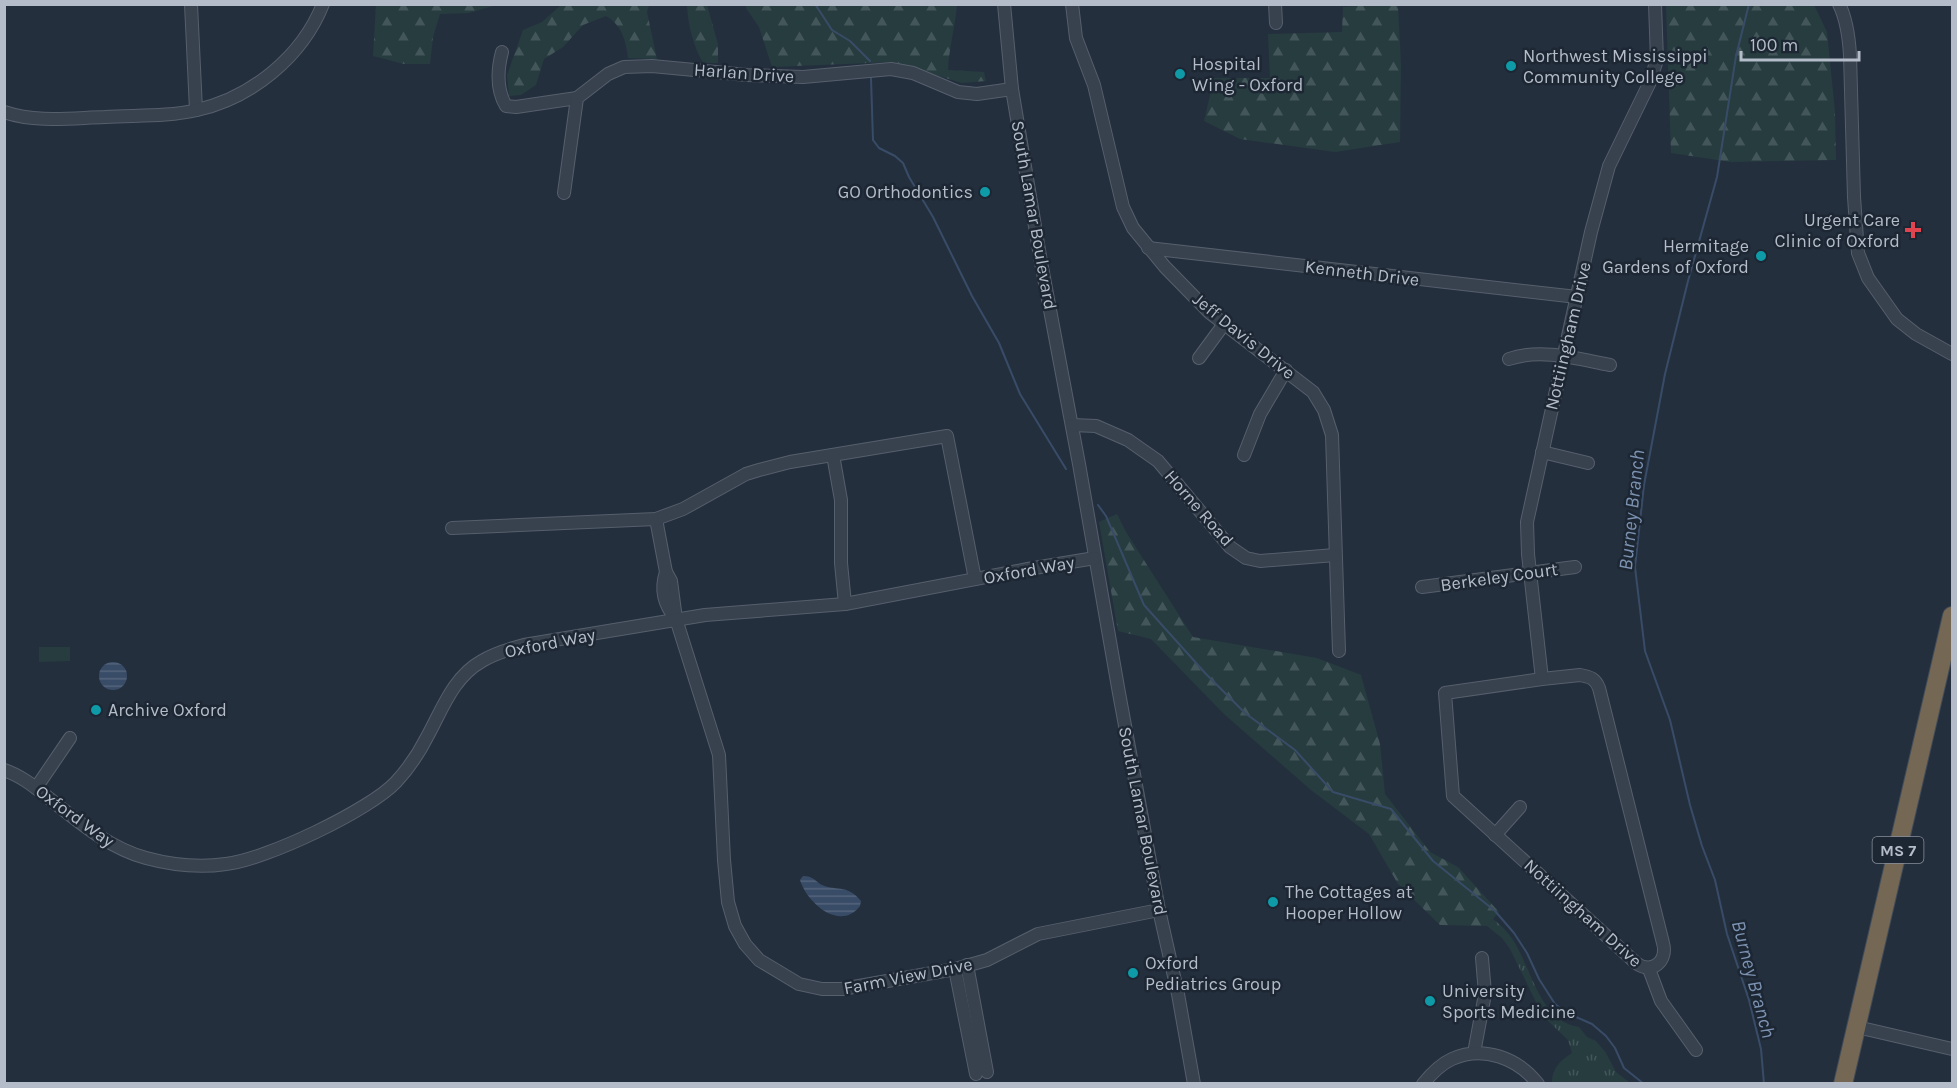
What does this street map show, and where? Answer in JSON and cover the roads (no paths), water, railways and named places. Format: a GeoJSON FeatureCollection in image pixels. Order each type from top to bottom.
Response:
{"type":"FeatureCollection","features":[{"type":"Feature","properties":{"kind":"highway","name":"MS 7"},"geometry":{"type":"LineString","coordinates":[[1843,1083],[1953,616]]}},
{"type":"Feature","properties":{"kind":"street"},"geometry":{"type":"LineString","coordinates":[[191,4],[196,110]]}},
{"type":"Feature","properties":{"kind":"street"},"geometry":{"type":"LineString","coordinates":[[4,111],[41,120],[160,114],[196,110],[222,102],[266,78],[287,59],[303,40],[323,4]]}},
{"type":"Feature","properties":{"kind":"street","name":"South Lamar Boulevard"},"geometry":{"type":"LineString","coordinates":[[1004,4],[1012,89],[1159,910],[1178,994],[1194,1083]]}},
{"type":"Feature","properties":{"kind":"street","name":"Jeff Davis Drive"},"geometry":{"type":"LineString","coordinates":[[1072,4],[1076,38],[1094,85],[1123,207],[1133,228],[1148,248],[1210,313],[1313,392],[1324,410],[1332,435],[1340,651]]}},
{"type":"Feature","properties":{"kind":"street"},"geometry":{"type":"LineString","coordinates":[[1275,4],[1276,23]]}},
{"type":"Feature","properties":{"kind":"street","name":"Nottiingham Drive"},"geometry":{"type":"LineString","coordinates":[[1542,679],[1530,573],[1527,522],[1591,232],[1609,166],[1649,84],[1657,60],[1655,4]]}},
{"type":"Feature","properties":{"kind":"street"},"geometry":{"type":"LineString","coordinates":[[1839,4],[1849,35],[1858,253],[1868,278],[1897,319],[1916,334],[1953,354]]}},
{"type":"Feature","properties":{"kind":"street"},"geometry":{"type":"LineString","coordinates":[[502,52],[498,68],[500,96],[506,106],[516,107],[578,98],[564,193]]}},
{"type":"Feature","properties":{"kind":"street","name":"Harlan Drive"},"geometry":{"type":"LineString","coordinates":[[578,98],[608,74],[624,67],[652,66],[747,75],[803,77],[891,69],[913,73],[958,92],[977,94],[1012,89]]}},
{"type":"Feature","properties":{"kind":"street","name":"Kenneth Drive"},"geometry":{"type":"LineString","coordinates":[[1148,248],[1577,297]]}},
{"type":"Feature","properties":{"kind":"street"},"geometry":{"type":"LineString","coordinates":[[1199,358],[1224,324]]}},
{"type":"Feature","properties":{"kind":"street"},"geometry":{"type":"LineString","coordinates":[[1509,358],[1522,354],[1564,357],[1610,365]]}},
{"type":"Feature","properties":{"kind":"street"},"geometry":{"type":"LineString","coordinates":[[1244,454],[1260,414],[1286,370]]}},
{"type":"Feature","properties":{"kind":"street","name":"Horne Road"},"geometry":{"type":"LineString","coordinates":[[1072,425],[1096,426],[1128,440],[1158,461],[1230,547],[1246,558],[1260,561],[1335,555]]}},
{"type":"Feature","properties":{"kind":"street"},"geometry":{"type":"LineString","coordinates":[[452,528],[656,519],[683,509],[746,474],[790,462],[947,436],[975,579]]}},
{"type":"Feature","properties":{"kind":"street"},"geometry":{"type":"LineString","coordinates":[[1542,452],[1588,463]]}},
{"type":"Feature","properties":{"kind":"street"},"geometry":{"type":"LineString","coordinates":[[833,455],[841,500],[841,563],[845,604]]}},
{"type":"Feature","properties":{"kind":"street","name":"Farm View Drive"},"geometry":{"type":"LineString","coordinates":[[656,519],[666,572],[671,581],[676,619],[719,755],[728,902],[735,926],[745,944],[759,960],[799,984],[822,989],[842,989],[961,967],[987,960],[1038,934],[1159,910]]}},
{"type":"Feature","properties":{"kind":"street","name":"Oxford Way"},"geometry":{"type":"LineString","coordinates":[[4,770],[22,777],[109,843],[142,857],[175,865],[228,864],[253,858],[306,836],[373,801],[395,783],[426,739],[462,676],[479,662],[499,652],[524,645],[676,619],[845,604],[1095,558]]}},
{"type":"Feature","properties":{"kind":"street","name":"Berkeley Court"},"geometry":{"type":"LineString","coordinates":[[1422,587],[1575,567]]}},
{"type":"Feature","properties":{"kind":"street","name":"Nottiingham Drive"},"geometry":{"type":"LineString","coordinates":[[1590,676],[1596,680],[1599,688],[1665,949],[1658,964],[1649,969],[1643,969],[1636,963],[1453,796],[1445,693],[1542,679],[1590,676]]}},
{"type":"Feature","properties":{"kind":"street"},"geometry":{"type":"LineString","coordinates":[[36,788],[70,738]]}},
{"type":"Feature","properties":{"kind":"street"},"geometry":{"type":"LineString","coordinates":[[1495,834],[1520,807]]}},
{"type":"Feature","properties":{"kind":"street"},"geometry":{"type":"LineString","coordinates":[[1474,1053],[1485,994],[1482,958]]}},
{"type":"Feature","properties":{"kind":"street"},"geometry":{"type":"LineString","coordinates":[[961,967],[981,1073]]}},
{"type":"Feature","properties":{"kind":"street"},"geometry":{"type":"LineString","coordinates":[[1649,969],[1661,1001],[1696,1050]]}},
{"type":"Feature","properties":{"kind":"street"},"geometry":{"type":"LineString","coordinates":[[1857,1028],[1953,1049]]}},
{"type":"Feature","properties":{"kind":"street"},"geometry":{"type":"LineString","coordinates":[[1423,1083],[1452,1059],[1474,1053],[1503,1057],[1519,1065],[1538,1083]]}},
{"type":"Feature","properties":{"kind":"water"},"geometry":{"type":"Polygon","coordinates":[[[113,662],[123,666],[127,676],[123,686],[113,690],[103,686],[99,676],[103,666],[113,662]]]}},
{"type":"Feature","properties":{"kind":"water"},"geometry":{"type":"Polygon","coordinates":[[[803,876],[810,877],[825,886],[851,892],[861,901],[860,906],[852,913],[843,916],[825,911],[804,889],[800,880],[803,876]]]}},
{"type":"Feature","properties":{"kind":"waterway"},"geometry":{"type":"LineString","coordinates":[[815,4],[832,30],[850,41],[870,61]]}},
{"type":"Feature","properties":{"kind":"waterway","name":"Burney Branch"},"geometry":{"type":"LineString","coordinates":[[1749,4],[1736,56],[1717,177],[1665,374],[1644,485],[1635,567],[1645,651],[1670,720],[1690,805],[1715,880],[1727,934],[1749,1000],[1761,1049],[1764,1084]]}},
{"type":"Feature","properties":{"kind":"waterway"},"geometry":{"type":"LineString","coordinates":[[871,78],[873,140],[879,148],[903,163],[999,343],[1020,394],[1066,469]]}},
{"type":"Feature","properties":{"kind":"waterway"},"geometry":{"type":"LineString","coordinates":[[1098,505],[1106,516],[1144,605],[1206,674],[1245,713],[1295,750],[1333,792],[1391,809],[1433,861],[1495,911],[1514,933],[1555,1004],[1567,1013],[1592,1024],[1606,1036],[1615,1048],[1624,1068],[1644,1084]]}},
{"type":"Feature","properties":{"kind":"place","name":"Northwest Mississippi Community College"},"geometry":{"type":"Point","coordinates":[1511,66]}},
{"type":"Feature","properties":{"kind":"place","name":"Hospital Wing - Oxford"},"geometry":{"type":"Point","coordinates":[1180,74]}},
{"type":"Feature","properties":{"kind":"place","name":"GO Orthodontics"},"geometry":{"type":"Point","coordinates":[985,192]}},
{"type":"Feature","properties":{"kind":"place","name":"Urgent Care Clinic of Oxford"},"geometry":{"type":"Point","coordinates":[1913,230]}},
{"type":"Feature","properties":{"kind":"place","name":"Hermitage Gardens of Oxford"},"geometry":{"type":"Point","coordinates":[1761,256]}},
{"type":"Feature","properties":{"kind":"place","name":"Archive Oxford"},"geometry":{"type":"Point","coordinates":[96,710]}},
{"type":"Feature","properties":{"kind":"place","name":"The Cottages at Hooper Hollow"},"geometry":{"type":"Point","coordinates":[1273,902]}},
{"type":"Feature","properties":{"kind":"place","name":"Oxford Pediatrics Group"},"geometry":{"type":"Point","coordinates":[1133,973]}},
{"type":"Feature","properties":{"kind":"place","name":"University Sports Medicine"},"geometry":{"type":"Point","coordinates":[1430,1001]}}]}
